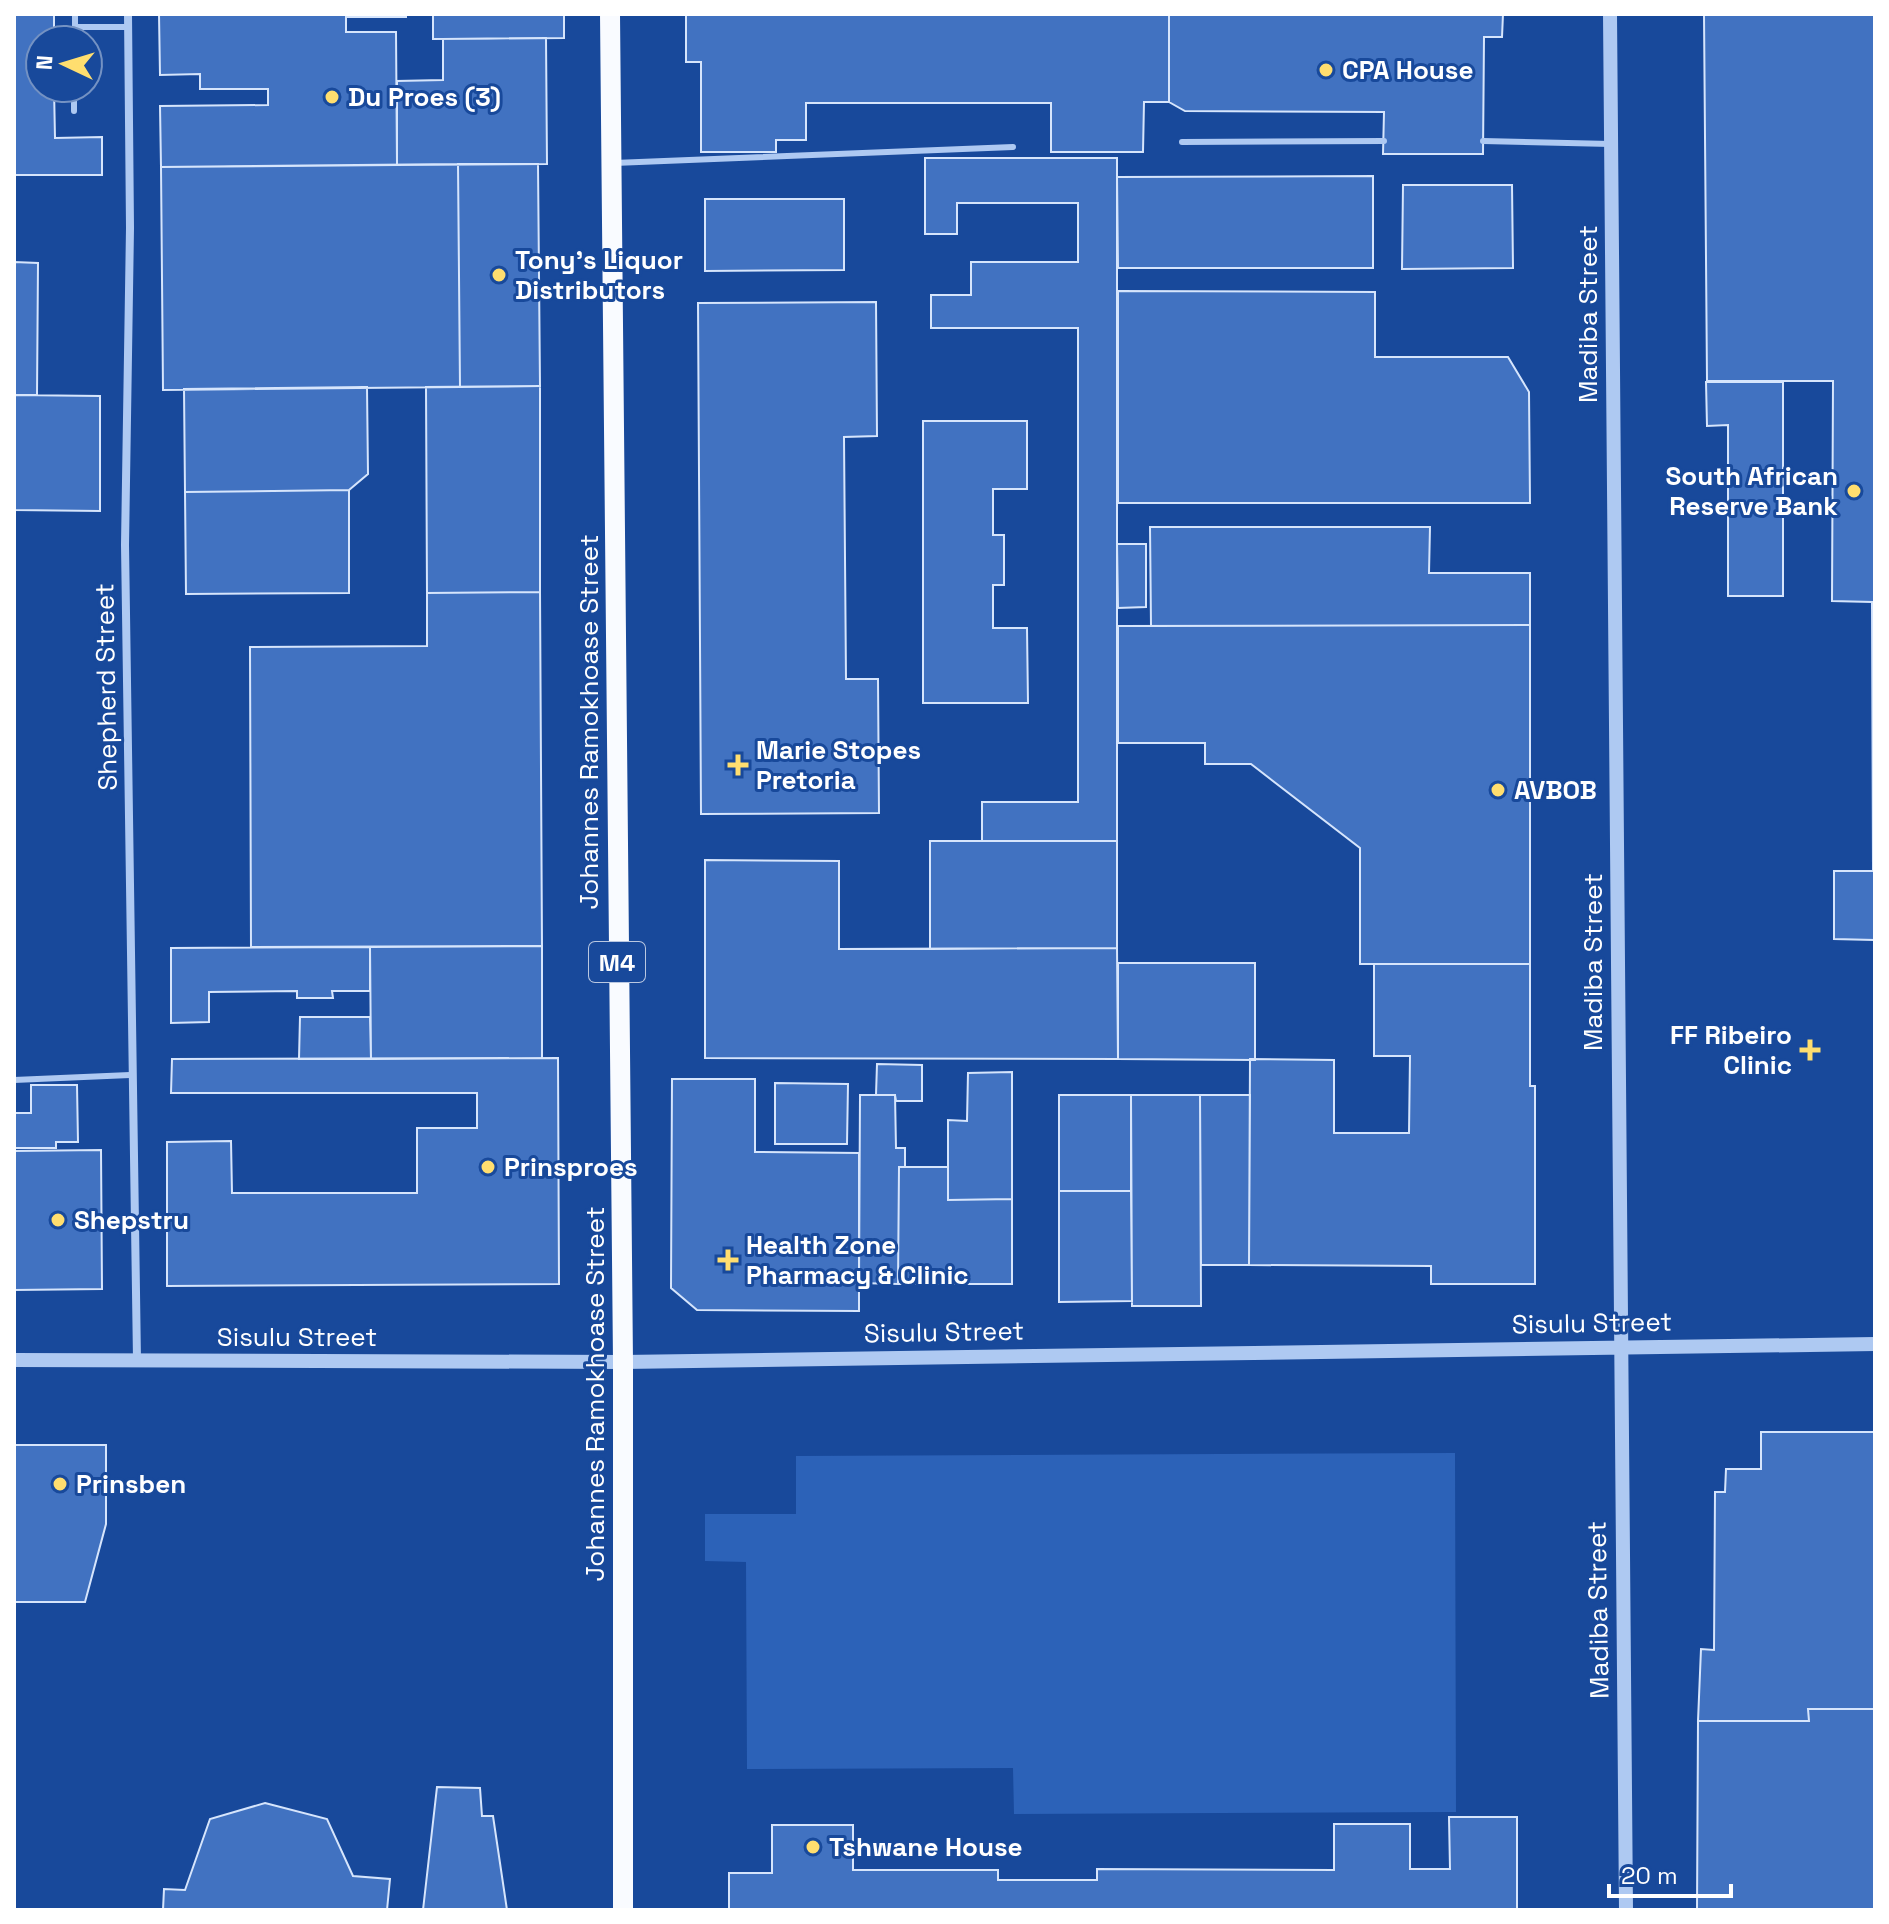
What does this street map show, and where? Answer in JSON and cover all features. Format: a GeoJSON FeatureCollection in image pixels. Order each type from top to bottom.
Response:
{"type":"FeatureCollection","features":[{"type":"Feature","properties":{"kind":"main road","name":"Johannes Ramokhoase Street"},"geometry":{"type":"LineString","coordinates":[[610,14],[623,1362],[623,1910]]}},
{"type":"Feature","properties":{"kind":"street","name":"Shepherd Street"},"geometry":{"type":"LineString","coordinates":[[128,14],[130,228],[125,545],[130,1075],[137,1360]]}},
{"type":"Feature","properties":{"kind":"street","name":"Madiba Street"},"geometry":{"type":"LineString","coordinates":[[1610,14],[1626,1910]]}},
{"type":"Feature","properties":{"kind":"street","name":"Sisulu Street"},"geometry":{"type":"LineString","coordinates":[[14,1360],[623,1362],[1875,1344]]}},
{"type":"Feature","properties":{"kind":"lane"},"geometry":{"type":"LineString","coordinates":[[104,27],[128,27]]}},
{"type":"Feature","properties":{"kind":"lane"},"geometry":{"type":"LineString","coordinates":[[74,104],[74,111]]}},
{"type":"Feature","properties":{"kind":"lane"},"geometry":{"type":"LineString","coordinates":[[1182,142],[1384,141]]}},
{"type":"Feature","properties":{"kind":"lane"},"geometry":{"type":"LineString","coordinates":[[1483,141],[1611,144]]}},
{"type":"Feature","properties":{"kind":"lane"},"geometry":{"type":"LineString","coordinates":[[611,163],[1013,147]]}},
{"type":"Feature","properties":{"kind":"lane"},"geometry":{"type":"LineString","coordinates":[[14,1080],[130,1075]]}},
{"type":"Feature","properties":{"kind":"shaded area"},"geometry":{"type":"Polygon","coordinates":[[[1455,1453],[1456,1812],[1014,1814],[1013,1768],[747,1769],[746,1562],[705,1561],[705,1514],[796,1514],[796,1456],[1455,1453]]]}},
{"type":"Feature","properties":{"kind":"building"},"geometry":{"type":"Polygon","coordinates":[[[14,14],[54,14],[54,24],[24,24],[24,104],[54,104],[55,138],[102,137],[102,175],[14,175],[14,14]]]}},
{"type":"Feature","properties":{"kind":"building","name":"Du Proes (3)"},"geometry":{"type":"Polygon","coordinates":[[[159,14],[346,14],[346,32],[396,32],[397,165],[161,167],[160,106],[268,105],[268,89],[200,89],[200,74],[160,75],[159,14]]]}},
{"type":"Feature","properties":{"kind":"building"},"geometry":{"type":"Polygon","coordinates":[[[346,14],[406,14],[406,17],[346,17],[346,14]]]}},
{"type":"Feature","properties":{"kind":"building"},"geometry":{"type":"Polygon","coordinates":[[[433,14],[564,14],[564,38],[433,39],[433,14]]]}},
{"type":"Feature","properties":{"kind":"building"},"geometry":{"type":"Polygon","coordinates":[[[686,14],[1169,14],[1169,102],[1144,102],[1143,152],[1051,152],[1051,103],[806,103],[806,140],[776,140],[776,152],[701,152],[701,62],[686,62],[686,14]]]}},
{"type":"Feature","properties":{"kind":"building","name":"CPA House"},"geometry":{"type":"Polygon","coordinates":[[[1169,14],[1503,14],[1502,37],[1484,37],[1483,154],[1383,154],[1384,112],[1185,111],[1169,102],[1169,14]]]}},
{"type":"Feature","properties":{"kind":"building","name":"South African Reserve Bank"},"geometry":{"type":"Polygon","coordinates":[[[1704,14],[1875,14],[1875,1141],[1874,940],[1834,939],[1834,871],[1873,871],[1872,602],[1832,601],[1833,381],[1707,381],[1704,14]]]}},
{"type":"Feature","properties":{"kind":"building"},"geometry":{"type":"Polygon","coordinates":[[[546,38],[547,164],[397,165],[397,81],[443,80],[443,39],[546,38]]]}},
{"type":"Feature","properties":{"kind":"building"},"geometry":{"type":"Polygon","coordinates":[[[925,158],[1117,158],[1117,841],[982,841],[982,802],[1078,802],[1078,328],[931,328],[931,295],[971,295],[971,262],[1078,262],[1078,203],[957,203],[957,234],[925,234],[925,158]]]}},
{"type":"Feature","properties":{"kind":"building","name":"Tony's Liquor Distributors"},"geometry":{"type":"Polygon","coordinates":[[[458,164],[538,164],[540,386],[460,387],[458,164]]]}},
{"type":"Feature","properties":{"kind":"building"},"geometry":{"type":"Polygon","coordinates":[[[458,164],[460,387],[163,390],[161,167],[458,164]]]}},
{"type":"Feature","properties":{"kind":"building"},"geometry":{"type":"Polygon","coordinates":[[[1373,176],[1373,268],[1118,268],[1117,177],[1373,176]]]}},
{"type":"Feature","properties":{"kind":"building"},"geometry":{"type":"Polygon","coordinates":[[[1403,185],[1512,185],[1513,268],[1402,269],[1403,185]]]}},
{"type":"Feature","properties":{"kind":"building"},"geometry":{"type":"Polygon","coordinates":[[[705,199],[844,199],[844,270],[705,271],[705,199]]]}},
{"type":"Feature","properties":{"kind":"building"},"geometry":{"type":"Polygon","coordinates":[[[14,262],[38,263],[37,395],[14,395],[14,262]]]}},
{"type":"Feature","properties":{"kind":"building"},"geometry":{"type":"Polygon","coordinates":[[[1118,291],[1375,292],[1375,357],[1508,357],[1529,392],[1530,503],[1118,503],[1118,291]]]}},
{"type":"Feature","properties":{"kind":"building"},"geometry":{"type":"Polygon","coordinates":[[[876,302],[877,436],[844,437],[846,679],[878,679],[879,813],[701,814],[698,303],[876,302]]]}},
{"type":"Feature","properties":{"kind":"building"},"geometry":{"type":"Polygon","coordinates":[[[1706,382],[1783,382],[1783,596],[1728,596],[1728,425],[1707,426],[1706,382]]]}},
{"type":"Feature","properties":{"kind":"building"},"geometry":{"type":"Polygon","coordinates":[[[540,386],[540,592],[427,593],[426,387],[540,386]]]}},
{"type":"Feature","properties":{"kind":"building"},"geometry":{"type":"Polygon","coordinates":[[[367,387],[368,474],[349,490],[185,492],[184,389],[367,387]]]}},
{"type":"Feature","properties":{"kind":"building"},"geometry":{"type":"Polygon","coordinates":[[[14,395],[100,396],[100,511],[14,510],[14,395]]]}},
{"type":"Feature","properties":{"kind":"building"},"geometry":{"type":"Polygon","coordinates":[[[923,421],[1027,421],[1027,489],[993,489],[993,535],[1004,535],[1004,585],[993,585],[993,628],[1027,628],[1028,703],[923,703],[923,421]]]}},
{"type":"Feature","properties":{"kind":"building"},"geometry":{"type":"Polygon","coordinates":[[[349,490],[349,593],[186,594],[185,492],[349,490]]]}},
{"type":"Feature","properties":{"kind":"building"},"geometry":{"type":"Polygon","coordinates":[[[1150,527],[1430,527],[1429,573],[1530,573],[1530,625],[1151,626],[1150,527]]]}},
{"type":"Feature","properties":{"kind":"building"},"geometry":{"type":"Polygon","coordinates":[[[1117,544],[1146,544],[1146,607],[1118,608],[1117,544]]]}},
{"type":"Feature","properties":{"kind":"building"},"geometry":{"type":"Polygon","coordinates":[[[540,592],[542,946],[251,947],[250,647],[427,646],[427,593],[540,592]]]}},
{"type":"Feature","properties":{"kind":"building"},"geometry":{"type":"Polygon","coordinates":[[[1530,625],[1530,964],[1360,964],[1360,848],[1251,764],[1205,764],[1205,743],[1118,743],[1118,626],[1530,625]]]}},
{"type":"Feature","properties":{"kind":"building"},"geometry":{"type":"Polygon","coordinates":[[[930,841],[1117,841],[1117,948],[930,949],[930,841]]]}},
{"type":"Feature","properties":{"kind":"building"},"geometry":{"type":"Polygon","coordinates":[[[705,860],[839,861],[839,949],[1117,948],[1118,1059],[705,1058],[705,860]]]}},
{"type":"Feature","properties":{"kind":"building"},"geometry":{"type":"Polygon","coordinates":[[[542,946],[542,1058],[371,1059],[370,947],[542,946]]]}},
{"type":"Feature","properties":{"kind":"building"},"geometry":{"type":"Polygon","coordinates":[[[370,947],[370,991],[332,991],[333,998],[297,998],[297,991],[209,992],[209,1022],[171,1023],[171,948],[370,947]]]}},
{"type":"Feature","properties":{"kind":"building"},"geometry":{"type":"Polygon","coordinates":[[[1118,963],[1255,963],[1255,1060],[1118,1059],[1118,963]]]}},
{"type":"Feature","properties":{"kind":"building"},"geometry":{"type":"Polygon","coordinates":[[[1374,964],[1530,964],[1530,1086],[1535,1086],[1535,1284],[1431,1284],[1431,1266],[1249,1265],[1250,1059],[1334,1060],[1334,1133],[1409,1133],[1410,1056],[1374,1056],[1374,964]]]}},
{"type":"Feature","properties":{"kind":"building"},"geometry":{"type":"Polygon","coordinates":[[[300,1017],[370,1017],[371,1059],[299,1059],[300,1017]]]}},
{"type":"Feature","properties":{"kind":"building","name":"Prinsproes"},"geometry":{"type":"Polygon","coordinates":[[[558,1058],[559,1284],[167,1286],[167,1142],[231,1141],[232,1193],[417,1193],[417,1128],[477,1128],[477,1093],[171,1093],[172,1059],[558,1058]]]}},
{"type":"Feature","properties":{"kind":"building"},"geometry":{"type":"Polygon","coordinates":[[[877,1064],[922,1065],[922,1101],[896,1101],[895,1095],[876,1095],[877,1064]]]}},
{"type":"Feature","properties":{"kind":"building"},"geometry":{"type":"Polygon","coordinates":[[[1012,1072],[1012,1199],[948,1200],[948,1120],[967,1121],[968,1073],[1012,1072]]]}},
{"type":"Feature","properties":{"kind":"building"},"geometry":{"type":"Polygon","coordinates":[[[672,1079],[755,1079],[755,1152],[859,1153],[859,1311],[697,1310],[671,1288],[672,1079]]]}},
{"type":"Feature","properties":{"kind":"building"},"geometry":{"type":"Polygon","coordinates":[[[775,1083],[848,1084],[847,1144],[775,1144],[775,1083]]]}},
{"type":"Feature","properties":{"kind":"building"},"geometry":{"type":"Polygon","coordinates":[[[31,1085],[77,1085],[78,1142],[56,1142],[56,1148],[14,1148],[14,1113],[31,1113],[31,1085]]]}},
{"type":"Feature","properties":{"kind":"building"},"geometry":{"type":"Polygon","coordinates":[[[860,1095],[895,1095],[896,1148],[905,1148],[905,1167],[899,1167],[898,1284],[859,1283],[860,1095]]]}},
{"type":"Feature","properties":{"kind":"building"},"geometry":{"type":"Polygon","coordinates":[[[1059,1095],[1131,1095],[1131,1191],[1059,1191],[1059,1095]]]}},
{"type":"Feature","properties":{"kind":"building"},"geometry":{"type":"Polygon","coordinates":[[[1131,1095],[1200,1095],[1201,1306],[1132,1306],[1131,1095]]]}},
{"type":"Feature","properties":{"kind":"building"},"geometry":{"type":"Polygon","coordinates":[[[1200,1095],[1250,1095],[1249,1265],[1201,1265],[1200,1095]]]}},
{"type":"Feature","properties":{"kind":"building","name":"Shepstru"},"geometry":{"type":"Polygon","coordinates":[[[101,1150],[102,1289],[14,1290],[14,1151],[101,1150]]]}},
{"type":"Feature","properties":{"kind":"building"},"geometry":{"type":"Polygon","coordinates":[[[899,1167],[948,1167],[948,1200],[1012,1199],[1012,1284],[898,1284],[899,1167]]]}},
{"type":"Feature","properties":{"kind":"building"},"geometry":{"type":"Polygon","coordinates":[[[1059,1191],[1131,1191],[1132,1301],[1059,1302],[1059,1191]]]}},
{"type":"Feature","properties":{"kind":"building"},"geometry":{"type":"Polygon","coordinates":[[[1761,1432],[1875,1432],[1875,1709],[1808,1709],[1809,1721],[1698,1721],[1701,1649],[1714,1650],[1715,1492],[1725,1492],[1726,1469],[1761,1469],[1761,1432]]]}},
{"type":"Feature","properties":{"kind":"building","name":"Prinsben"},"geometry":{"type":"Polygon","coordinates":[[[14,1445],[106,1445],[106,1524],[85,1602],[14,1602],[14,1445]]]}},
{"type":"Feature","properties":{"kind":"building"},"geometry":{"type":"Polygon","coordinates":[[[1808,1709],[1875,1709],[1875,1910],[1697,1910],[1698,1721],[1809,1721],[1808,1709]]]}},
{"type":"Feature","properties":{"kind":"building"},"geometry":{"type":"Polygon","coordinates":[[[437,1787],[480,1788],[482,1816],[493,1816],[507,1910],[423,1910],[437,1787]]]}},
{"type":"Feature","properties":{"kind":"building"},"geometry":{"type":"Polygon","coordinates":[[[265,1803],[327,1819],[353,1876],[390,1879],[387,1910],[163,1910],[164,1889],[185,1890],[210,1819],[265,1803]]]}},
{"type":"Feature","properties":{"kind":"building","name":"Tshwane House"},"geometry":{"type":"Polygon","coordinates":[[[1449,1817],[1517,1817],[1517,1910],[729,1910],[729,1873],[772,1873],[772,1825],[853,1825],[853,1870],[998,1870],[998,1880],[1097,1880],[1097,1869],[1334,1870],[1334,1824],[1410,1824],[1410,1869],[1450,1869],[1449,1817]]]}},
{"type":"Feature","properties":{"kind":"place","name":"CPA House"},"geometry":{"type":"Point","coordinates":[1326,70]}},
{"type":"Feature","properties":{"kind":"place","name":"Du Proes (3)"},"geometry":{"type":"Point","coordinates":[332,97]}},
{"type":"Feature","properties":{"kind":"place","name":"Tony's Liquor Distributors"},"geometry":{"type":"Point","coordinates":[499,275]}},
{"type":"Feature","properties":{"kind":"place","name":"South African Reserve Bank"},"geometry":{"type":"Point","coordinates":[1854,491]}},
{"type":"Feature","properties":{"kind":"place","name":"Marie Stopes Pretoria"},"geometry":{"type":"Point","coordinates":[738,765]}},
{"type":"Feature","properties":{"kind":"place","name":"AVBOB"},"geometry":{"type":"Point","coordinates":[1498,790]}},
{"type":"Feature","properties":{"kind":"place","name":"FF Ribeiro Clinic"},"geometry":{"type":"Point","coordinates":[1810,1050]}},
{"type":"Feature","properties":{"kind":"place","name":"Prinsproes"},"geometry":{"type":"Point","coordinates":[488,1167]}},
{"type":"Feature","properties":{"kind":"place","name":"Shepstru"},"geometry":{"type":"Point","coordinates":[58,1220]}},
{"type":"Feature","properties":{"kind":"place","name":"Health Zone Pharmacy & Clinic"},"geometry":{"type":"Point","coordinates":[728,1260]}},
{"type":"Feature","properties":{"kind":"place","name":"Prinsben"},"geometry":{"type":"Point","coordinates":[60,1484]}},
{"type":"Feature","properties":{"kind":"place","name":"Tshwane House"},"geometry":{"type":"Point","coordinates":[813,1847]}}]}
